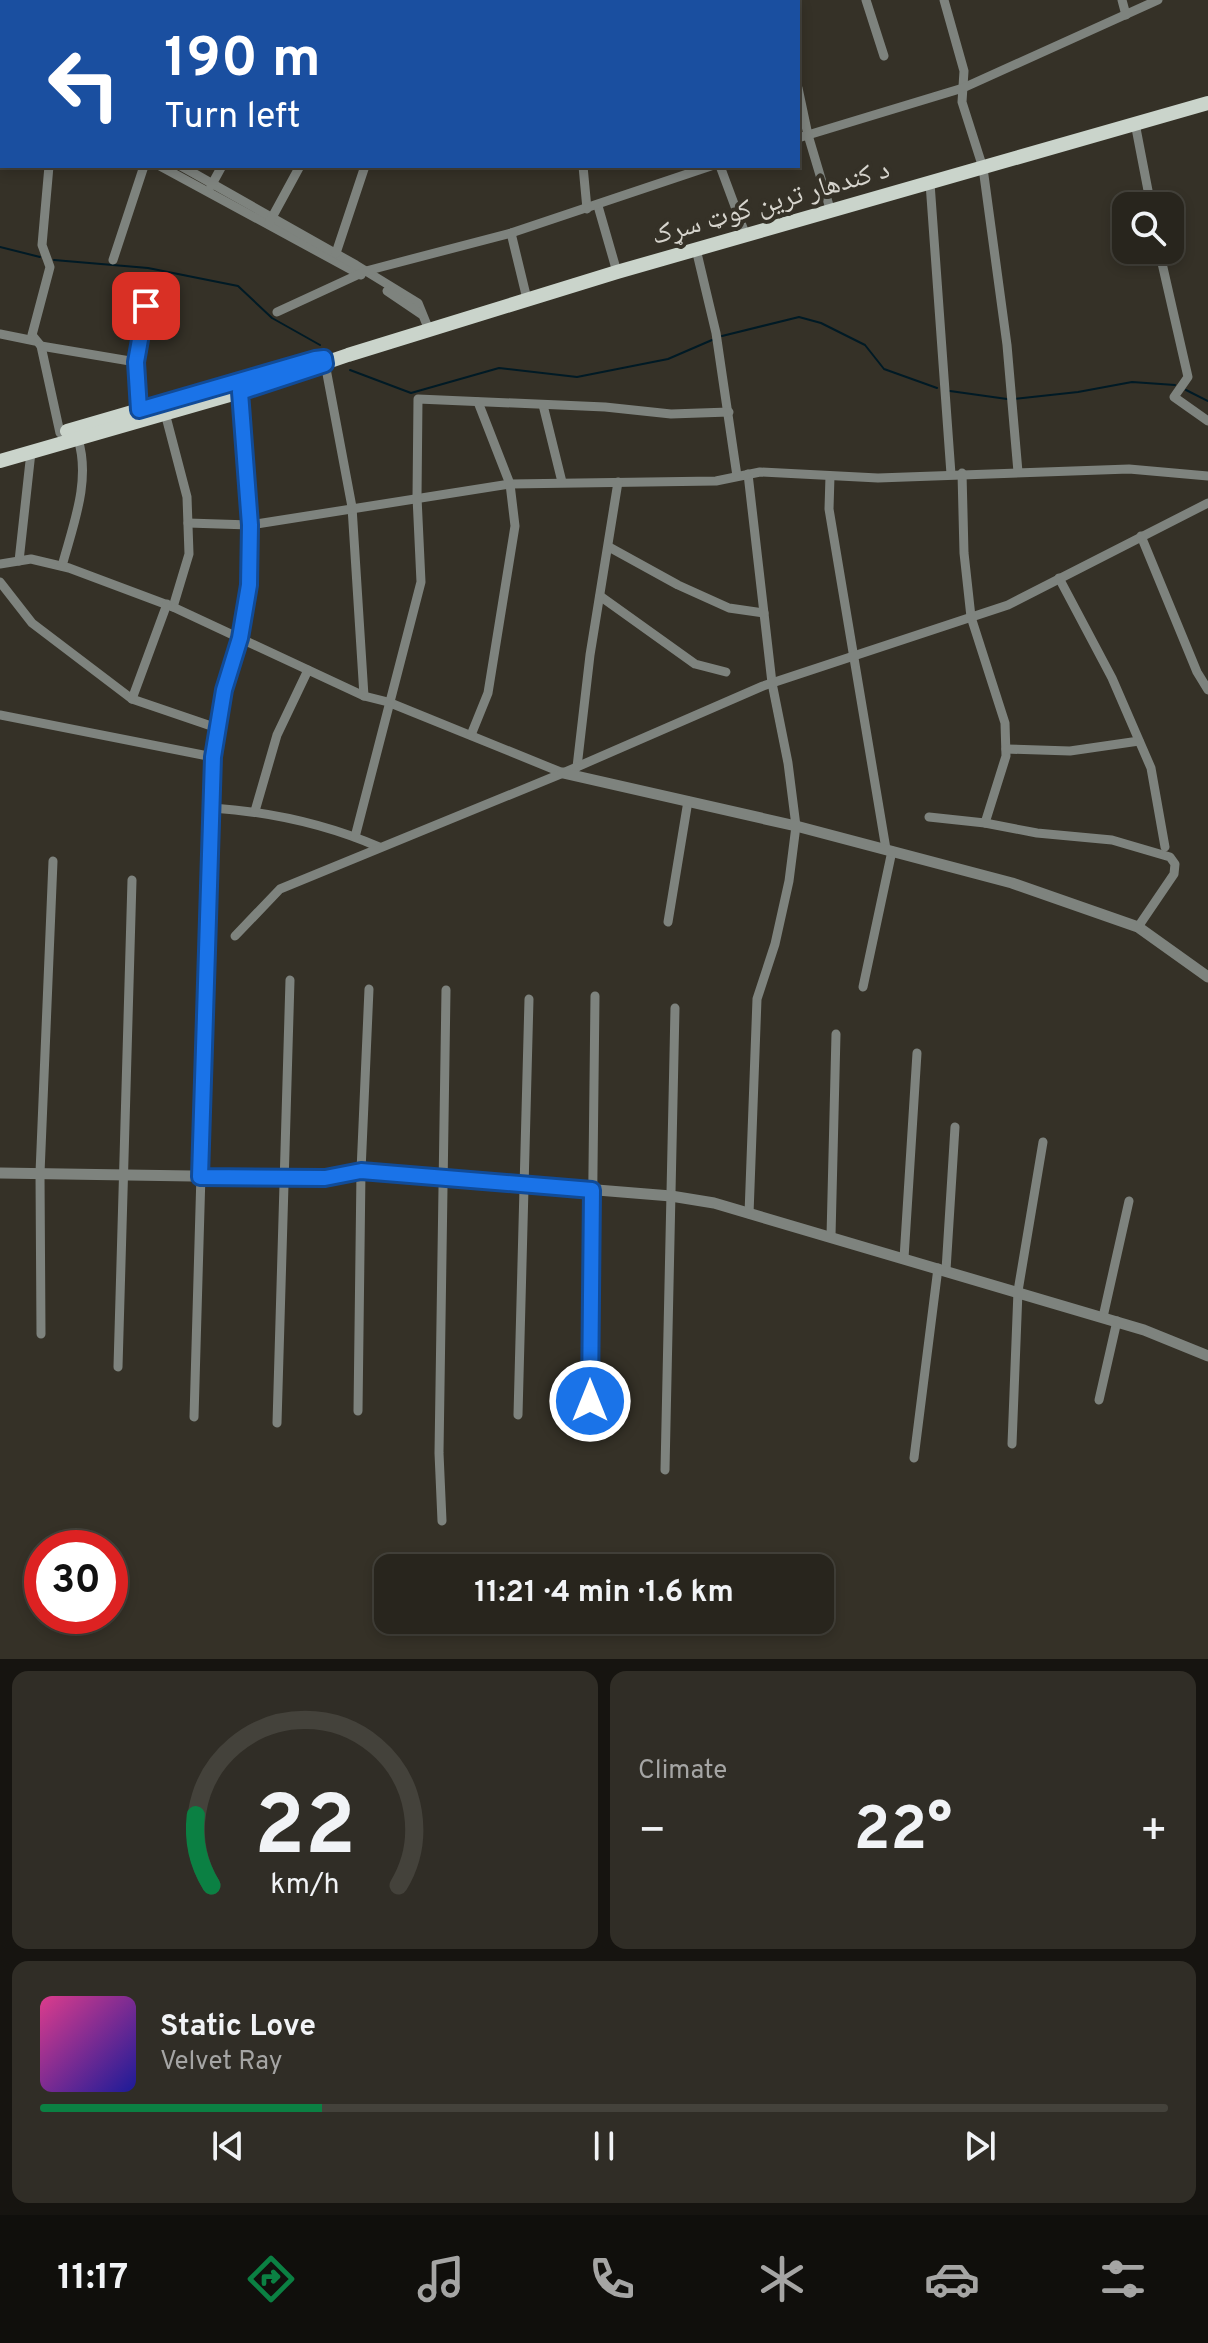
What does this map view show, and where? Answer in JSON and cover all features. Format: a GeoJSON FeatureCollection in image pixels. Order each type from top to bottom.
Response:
{"type":"FeatureCollection","features":[{"type":"Feature","properties":{"kind":"main road","name":"د کندهار ترين کوټ سړک"},"geometry":{"type":"LineString","coordinates":[[0,451],[139,410],[348,355],[617,272],[1135,123],[1207,107]]}},
{"type":"Feature","properties":{"kind":"main road","name":"د کندهار ترين کوټ سړک"},"geometry":{"type":"LineString","coordinates":[[0,461],[240,392],[324,361]]}},
{"type":"Feature","properties":{"kind":"street"},"geometry":{"type":"LineString","coordinates":[[866,0],[884,56]]}},
{"type":"Feature","properties":{"kind":"street"},"geometry":{"type":"LineString","coordinates":[[944,0],[964,71],[962,102],[983,168],[1009,358],[1018,472]]}},
{"type":"Feature","properties":{"kind":"street"},"geometry":{"type":"LineString","coordinates":[[1122,0],[1126,15]]}},
{"type":"Feature","properties":{"kind":"street"},"geometry":{"type":"LineString","coordinates":[[803,136],[963,88],[1158,0]]}},
{"type":"Feature","properties":{"kind":"street"},"geometry":{"type":"LineString","coordinates":[[800,107],[803,136],[831,212]]}},
{"type":"Feature","properties":{"kind":"street"},"geometry":{"type":"LineString","coordinates":[[1135,123],[1148,192]]}},
{"type":"Feature","properties":{"kind":"street"},"geometry":{"type":"LineString","coordinates":[[49,168],[42,245],[50,267],[32,335],[38,344],[60,433]]}},
{"type":"Feature","properties":{"kind":"street"},"geometry":{"type":"LineString","coordinates":[[113,260],[143,168]]}},
{"type":"Feature","properties":{"kind":"street"},"geometry":{"type":"LineString","coordinates":[[165,168],[210,188],[363,273]]}},
{"type":"Feature","properties":{"kind":"street"},"geometry":{"type":"LineString","coordinates":[[184,168],[210,188]]}},
{"type":"Feature","properties":{"kind":"street"},"geometry":{"type":"LineString","coordinates":[[210,188],[221,168]]}},
{"type":"Feature","properties":{"kind":"street"},"geometry":{"type":"LineString","coordinates":[[270,222],[299,168]]}},
{"type":"Feature","properties":{"kind":"street"},"geometry":{"type":"LineString","coordinates":[[336,253],[364,168]]}},
{"type":"Feature","properties":{"kind":"street"},"geometry":{"type":"LineString","coordinates":[[583,168],[587,209]]}},
{"type":"Feature","properties":{"kind":"street"},"geometry":{"type":"LineString","coordinates":[[277,312],[363,273],[511,233],[705,168]]}},
{"type":"Feature","properties":{"kind":"street"},"geometry":{"type":"LineString","coordinates":[[721,168],[746,236]]}},
{"type":"Feature","properties":{"kind":"street"},"geometry":{"type":"LineString","coordinates":[[930,183],[951,474]]}},
{"type":"Feature","properties":{"kind":"street"},"geometry":{"type":"LineString","coordinates":[[598,206],[617,272]]}},
{"type":"Feature","properties":{"kind":"street"},"geometry":{"type":"LineString","coordinates":[[270,222],[336,253],[421,314],[429,330]]}},
{"type":"Feature","properties":{"kind":"street"},"geometry":{"type":"LineString","coordinates":[[511,233],[527,299]]}},
{"type":"Feature","properties":{"kind":"street"},"geometry":{"type":"LineString","coordinates":[[696,249],[716,333],[737,476]]}},
{"type":"Feature","properties":{"kind":"street"},"geometry":{"type":"LineString","coordinates":[[1162,264],[1188,377],[1174,397],[1208,421]]}},
{"type":"Feature","properties":{"kind":"street"},"geometry":{"type":"LineString","coordinates":[[139,410],[136,362],[152,279]]}},
{"type":"Feature","properties":{"kind":"street"},"geometry":{"type":"LineString","coordinates":[[0,334],[136,362]]}},
{"type":"Feature","properties":{"kind":"street"},"geometry":{"type":"LineString","coordinates":[[324,361],[352,507],[364,696]]}},
{"type":"Feature","properties":{"kind":"street"},"geometry":{"type":"LineString","coordinates":[[194,1417],[213,757],[224,690],[240,638],[249,585],[250,525],[240,392]]}},
{"type":"Feature","properties":{"kind":"street"},"geometry":{"type":"LineString","coordinates":[[355,837],[421,582],[417,497],[418,399],[605,407],[671,414],[729,412]]}},
{"type":"Feature","properties":{"kind":"street"},"geometry":{"type":"LineString","coordinates":[[471,735],[488,693],[515,526],[510,484],[478,402]]}},
{"type":"Feature","properties":{"kind":"street"},"geometry":{"type":"LineString","coordinates":[[543,405],[562,482]]}},
{"type":"Feature","properties":{"kind":"street"},"geometry":{"type":"LineString","coordinates":[[132,699],[189,554],[187,497],[165,413]]}},
{"type":"Feature","properties":{"kind":"street"},"geometry":{"type":"LineString","coordinates":[[62,566],[81,495],[83,455],[78,439]]}},
{"type":"Feature","properties":{"kind":"street"},"geometry":{"type":"LineString","coordinates":[[19,561],[31,452]]}},
{"type":"Feature","properties":{"kind":"street"},"geometry":{"type":"LineString","coordinates":[[188,523],[250,525],[510,484],[716,481],[760,472],[878,478],[1129,469],[1208,476]]}},
{"type":"Feature","properties":{"kind":"street"},"geometry":{"type":"LineString","coordinates":[[962,473],[964,553],[971,617],[1005,723],[1006,756],[985,823]]}},
{"type":"Feature","properties":{"kind":"street"},"geometry":{"type":"LineString","coordinates":[[748,474],[772,683],[788,763],[796,826],[789,881],[775,944],[757,999],[749,1214]]}},
{"type":"Feature","properties":{"kind":"street"},"geometry":{"type":"LineString","coordinates":[[830,476],[829,509],[889,850],[863,987]]}},
{"type":"Feature","properties":{"kind":"street"},"geometry":{"type":"LineString","coordinates":[[577,767],[590,655],[618,482]]}},
{"type":"Feature","properties":{"kind":"street"},"geometry":{"type":"LineString","coordinates":[[235,936],[280,889],[772,683],[1008,605],[1208,503]]}},
{"type":"Feature","properties":{"kind":"street"},"geometry":{"type":"LineString","coordinates":[[1141,536],[1197,672],[1208,690]]}},
{"type":"Feature","properties":{"kind":"street"},"geometry":{"type":"LineString","coordinates":[[609,547],[678,585],[729,608],[764,613]]}},
{"type":"Feature","properties":{"kind":"street"},"geometry":{"type":"LineString","coordinates":[[0,564],[31,559],[62,566],[170,606],[364,696],[388,702],[563,773],[796,826],[1012,883],[1138,927],[1208,977]]}},
{"type":"Feature","properties":{"kind":"street"},"geometry":{"type":"LineString","coordinates":[[1059,578],[1112,678],[1151,768],[1165,847]]}},
{"type":"Feature","properties":{"kind":"street"},"geometry":{"type":"LineString","coordinates":[[0,582],[32,623],[132,699],[220,729]]}},
{"type":"Feature","properties":{"kind":"street"},"geometry":{"type":"LineString","coordinates":[[600,596],[695,664],[726,672]]}},
{"type":"Feature","properties":{"kind":"street"},"geometry":{"type":"LineString","coordinates":[[255,811],[277,735],[308,670]]}},
{"type":"Feature","properties":{"kind":"street"},"geometry":{"type":"LineString","coordinates":[[0,715],[213,757]]}},
{"type":"Feature","properties":{"kind":"street"},"geometry":{"type":"LineString","coordinates":[[1006,749],[1070,751],[1139,741]]}},
{"type":"Feature","properties":{"kind":"street"},"geometry":{"type":"LineString","coordinates":[[668,922],[688,801]]}},
{"type":"Feature","properties":{"kind":"street"},"geometry":{"type":"LineString","coordinates":[[213,808],[255,811],[300,820],[379,847]]}},
{"type":"Feature","properties":{"kind":"street"},"geometry":{"type":"LineString","coordinates":[[929,817],[1037,833],[1112,840],[1170,857],[1175,864],[1174,874],[1138,927]]}},
{"type":"Feature","properties":{"kind":"street"},"geometry":{"type":"LineString","coordinates":[[41,1334],[40,1173],[53,861]]}},
{"type":"Feature","properties":{"kind":"street"},"geometry":{"type":"LineString","coordinates":[[118,1367],[132,880]]}},
{"type":"Feature","properties":{"kind":"street"},"geometry":{"type":"LineString","coordinates":[[277,1423],[290,980]]}},
{"type":"Feature","properties":{"kind":"street"},"geometry":{"type":"LineString","coordinates":[[358,1411],[361,1171],[369,989]]}},
{"type":"Feature","properties":{"kind":"street"},"geometry":{"type":"LineString","coordinates":[[442,1521],[439,1453],[446,990]]}},
{"type":"Feature","properties":{"kind":"street"},"geometry":{"type":"LineString","coordinates":[[590,1430],[595,996]]}},
{"type":"Feature","properties":{"kind":"street"},"geometry":{"type":"LineString","coordinates":[[518,1415],[529,999]]}},
{"type":"Feature","properties":{"kind":"street"},"geometry":{"type":"LineString","coordinates":[[665,1470],[675,1008]]}},
{"type":"Feature","properties":{"kind":"street"},"geometry":{"type":"LineString","coordinates":[[831,1236],[836,1034]]}},
{"type":"Feature","properties":{"kind":"street"},"geometry":{"type":"LineString","coordinates":[[904,1258],[917,1053]]}},
{"type":"Feature","properties":{"kind":"street"},"geometry":{"type":"LineString","coordinates":[[914,1458],[942,1269],[955,1127]]}},
{"type":"Feature","properties":{"kind":"street"},"geometry":{"type":"LineString","coordinates":[[1012,1444],[1018,1291],[1043,1142]]}},
{"type":"Feature","properties":{"kind":"street"},"geometry":{"type":"LineString","coordinates":[[0,1173],[325,1178],[361,1171],[671,1196],[714,1203],[1018,1291],[1117,1321],[1208,1356]]}},
{"type":"Feature","properties":{"kind":"street"},"geometry":{"type":"LineString","coordinates":[[1103,1317],[1129,1201]]}},
{"type":"Feature","properties":{"kind":"street"},"geometry":{"type":"LineString","coordinates":[[1099,1400],[1117,1321]]}},
{"type":"Feature","properties":{"kind":"waterway"},"geometry":{"type":"LineString","coordinates":[[0,247],[40,257]]}},
{"type":"Feature","properties":{"kind":"waterway"},"geometry":{"type":"LineString","coordinates":[[54,260],[148,268],[238,286],[272,318],[320,345]]}},
{"type":"Feature","properties":{"kind":"waterway"},"geometry":{"type":"LineString","coordinates":[[722,336],[799,317],[821,323],[865,345],[884,369],[937,388]]}},
{"type":"Feature","properties":{"kind":"waterway"},"geometry":{"type":"LineString","coordinates":[[350,370],[411,393],[499,368],[577,377],[668,359],[712,340]]}},
{"type":"Feature","properties":{"kind":"waterway"},"geometry":{"type":"LineString","coordinates":[[1014,399],[1132,382],[1175,385]]}},
{"type":"Feature","properties":{"kind":"waterway"},"geometry":{"type":"LineString","coordinates":[[1186,390],[1208,401]]}},
{"type":"Feature","properties":{"kind":"waterway"},"geometry":{"type":"LineString","coordinates":[[950,391],[1007,399]]}},
{"type":"Feature","properties":{"kind":"route"},"geometry":{"type":"LineString","coordinates":[[146,306],[136,362],[139,410],[315,359],[324,358],[325,364],[240,392],[250,525],[249,585],[240,638],[224,690],[213,757],[200,1177],[325,1178],[361,1171],[592,1190],[590,1401]]}}]}
